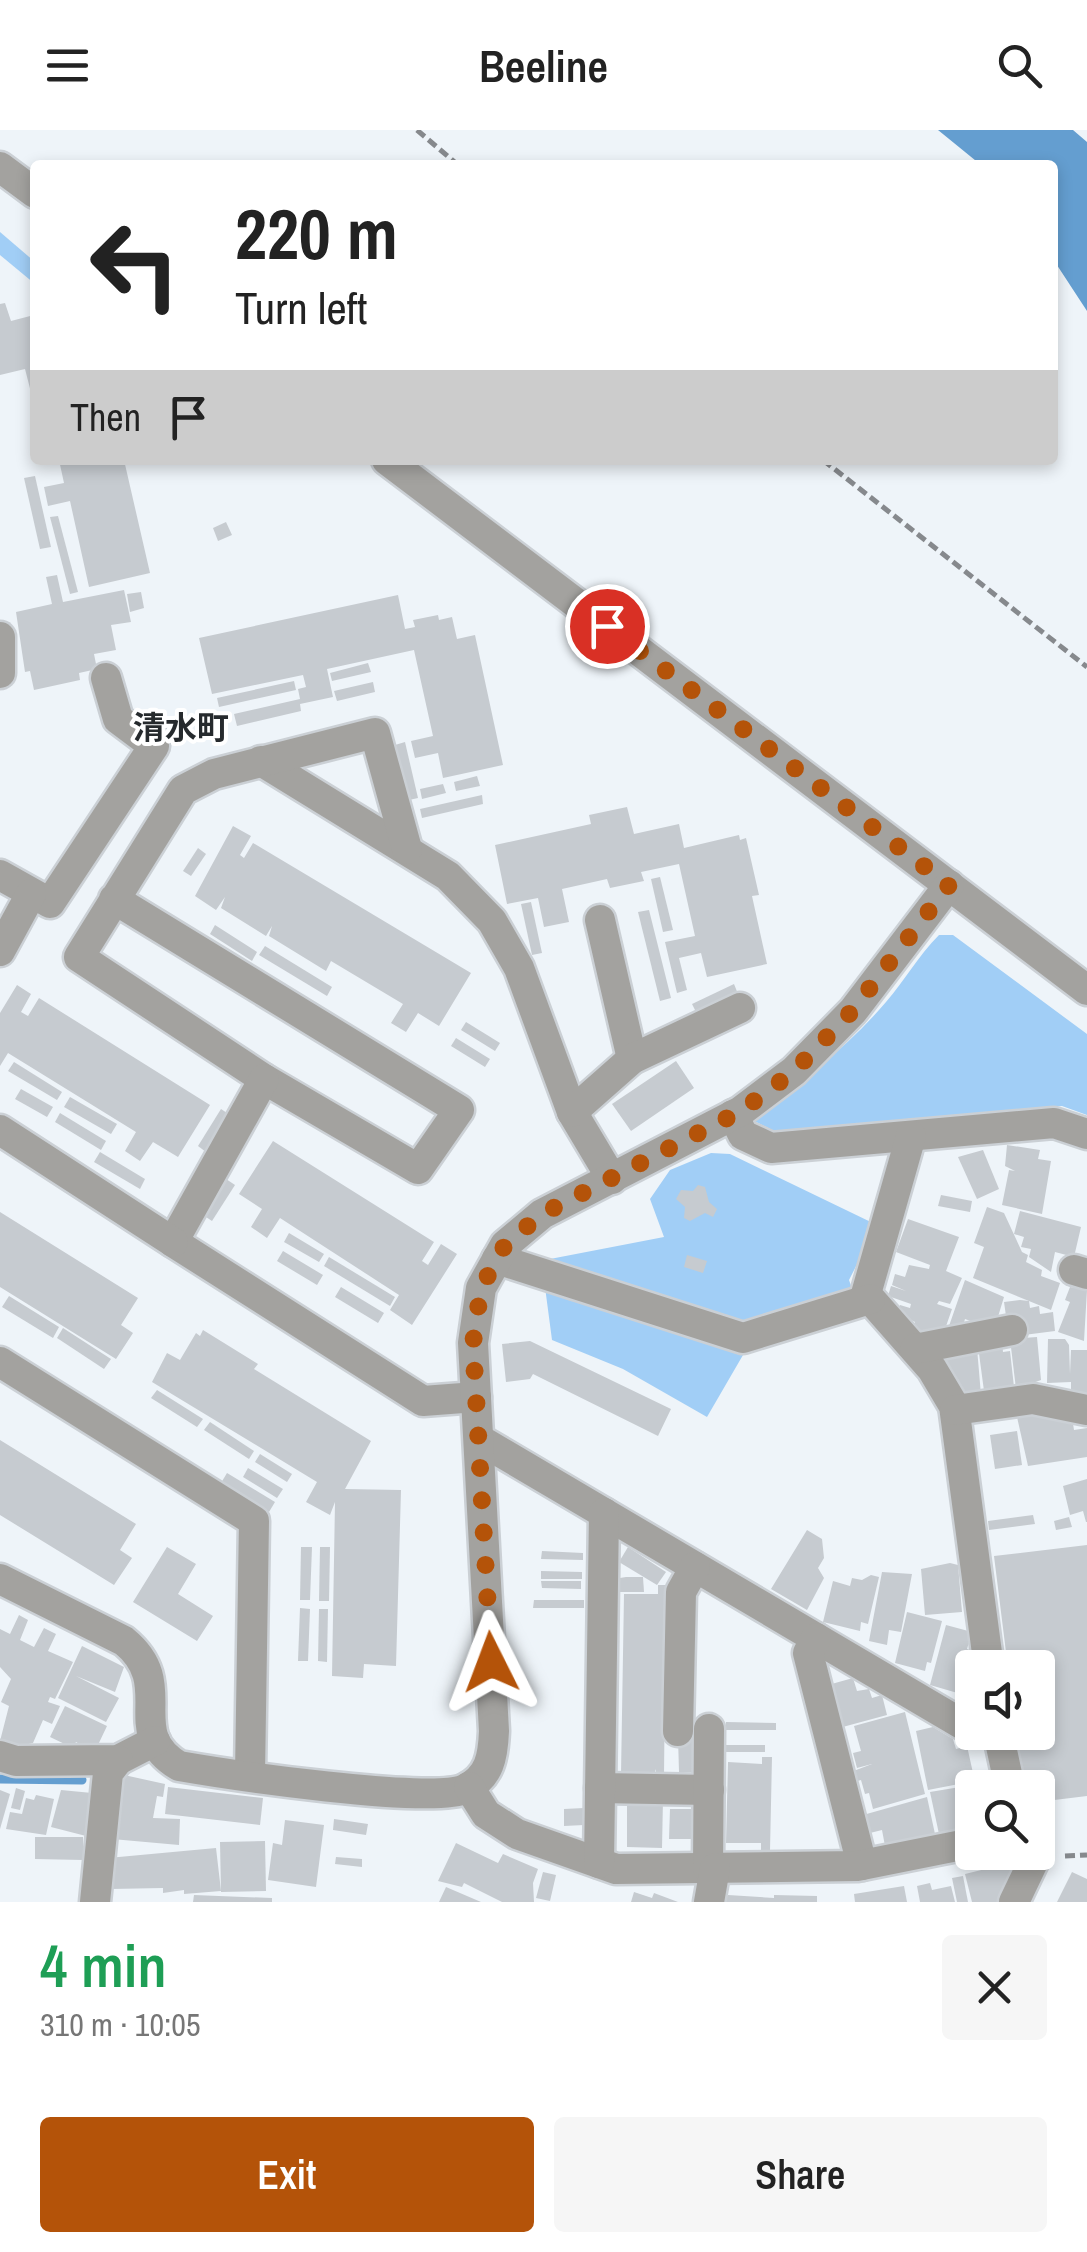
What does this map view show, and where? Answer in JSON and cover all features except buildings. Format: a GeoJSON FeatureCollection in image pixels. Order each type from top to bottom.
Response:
{"type":"FeatureCollection","features":[{"type":"Feature","properties":{"kind":"street"},"geometry":{"type":"LineString","coordinates":[[0,167],[30,189]]}},
{"type":"Feature","properties":{"kind":"street"},"geometry":{"type":"LineString","coordinates":[[394,465],[1087,990]]}},
{"type":"Feature","properties":{"kind":"street"},"geometry":{"type":"LineString","coordinates":[[0,637],[0,673]]}},
{"type":"Feature","properties":{"kind":"street"},"geometry":{"type":"LineString","coordinates":[[0,875],[50,903],[154,746],[118,719],[106,678]]}},
{"type":"Feature","properties":{"kind":"street"},"geometry":{"type":"LineString","coordinates":[[114,899],[458,1110],[418,1169],[264,1079],[80,957],[114,899],[182,790],[214,774],[375,733],[407,849]]}},
{"type":"Feature","properties":{"kind":"street"},"geometry":{"type":"LineString","coordinates":[[261,761],[448,876],[492,921],[520,968],[572,1112],[612,1178]]}},
{"type":"Feature","properties":{"kind":"street"},"geometry":{"type":"LineString","coordinates":[[0,1579],[124,1641],[140,1654],[151,1674],[149,1723],[155,1741],[167,1758],[179,1766],[427,1796],[469,1787],[486,1772],[494,1730],[476,1397],[476,1310],[481,1288],[505,1245],[542,1214],[733,1115],[794,1071],[853,1010],[949,885]]}},
{"type":"Feature","properties":{"kind":"street"},"geometry":{"type":"LineString","coordinates":[[0,950],[30,894]]}},
{"type":"Feature","properties":{"kind":"street"},"geometry":{"type":"LineString","coordinates":[[600,920],[632,1059]]}},
{"type":"Feature","properties":{"kind":"street"},"geometry":{"type":"LineString","coordinates":[[572,1112],[632,1059],[740,1008]]}},
{"type":"Feature","properties":{"kind":"street"},"geometry":{"type":"LineString","coordinates":[[173,1242],[264,1079]]}},
{"type":"Feature","properties":{"kind":"street"},"geometry":{"type":"LineString","coordinates":[[733,1115],[743,1135],[770,1148],[1054,1123],[1087,1134]]}},
{"type":"Feature","properties":{"kind":"street"},"geometry":{"type":"LineString","coordinates":[[0,1130],[423,1401],[476,1397]]}},
{"type":"Feature","properties":{"kind":"street"},"geometry":{"type":"LineString","coordinates":[[911,1136],[866,1294],[932,1369],[955,1410],[987,1650]]}},
{"type":"Feature","properties":{"kind":"street"},"geometry":{"type":"LineString","coordinates":[[497,1259],[743,1338],[870,1299]]}},
{"type":"Feature","properties":{"kind":"street"},"geometry":{"type":"LineString","coordinates":[[915,1349],[1012,1330]]}},
{"type":"Feature","properties":{"kind":"street"},"geometry":{"type":"LineString","coordinates":[[0,1362],[254,1521],[250,1774]]}},
{"type":"Feature","properties":{"kind":"street"},"geometry":{"type":"LineString","coordinates":[[955,1410],[1032,1399],[1087,1410]]}},
{"type":"Feature","properties":{"kind":"street"},"geometry":{"type":"LineString","coordinates":[[480,1440],[955,1717]]}},
{"type":"Feature","properties":{"kind":"street"},"geometry":{"type":"LineString","coordinates":[[599,1863],[604,1514]]}},
{"type":"Feature","properties":{"kind":"street"},"geometry":{"type":"LineString","coordinates":[[678,1731],[680,1592],[695,1567]]}},
{"type":"Feature","properties":{"kind":"street"},"geometry":{"type":"LineString","coordinates":[[816,1638],[808,1653],[862,1865]]}},
{"type":"Feature","properties":{"kind":"street"},"geometry":{"type":"LineString","coordinates":[[709,1902],[710,1729]]}},
{"type":"Feature","properties":{"kind":"street"},"geometry":{"type":"LineString","coordinates":[[95,1902],[108,1773],[118,1760],[155,1741]]}},
{"type":"Feature","properties":{"kind":"street"},"geometry":{"type":"LineString","coordinates":[[0,1756],[16,1761],[118,1760]]}},
{"type":"Feature","properties":{"kind":"street"},"geometry":{"type":"LineString","coordinates":[[469,1787],[486,1814],[517,1834],[616,1869],[862,1865],[955,1846]]}},
{"type":"Feature","properties":{"kind":"street"},"geometry":{"type":"LineString","coordinates":[[600,1788],[709,1790]]}},
{"type":"Feature","properties":{"kind":"street"},"geometry":{"type":"LineString","coordinates":[[1014,1902],[1029,1870]]}},
{"type":"Feature","properties":{"kind":"path"},"geometry":{"type":"LineString","coordinates":[[417,130],[452,160]]}},
{"type":"Feature","properties":{"kind":"path"},"geometry":{"type":"LineString","coordinates":[[829,465],[1087,667]]}},
{"type":"Feature","properties":{"kind":"shaded area"},"geometry":{"type":"Polygon","coordinates":[[[938,130],[1073,130],[1087,142],[1087,311],[1058,267],[1058,160],[975,160],[938,130]]]}},
{"type":"Feature","properties":{"kind":"shaded area"},"geometry":{"type":"Polygon","coordinates":[[[0,232],[30,258],[30,280],[0,255],[0,232]]]}},
{"type":"Feature","properties":{"kind":"shaded area"},"geometry":{"type":"Polygon","coordinates":[[[939,935],[953,935],[1087,1034],[1087,1115],[1062,1106],[774,1131],[752,1120],[856,1034],[939,935]]]}},
{"type":"Feature","properties":{"kind":"shaded area"},"geometry":{"type":"Polygon","coordinates":[[[711,1153],[730,1154],[877,1225],[849,1280],[854,1294],[761,1324],[707,1417],[623,1369],[552,1340],[545,1287],[550,1259],[664,1237],[650,1199],[670,1170],[711,1153]]]}},
{"type":"Feature","properties":{"kind":"waterway"},"geometry":{"type":"LineString","coordinates":[[0,1779],[82,1780]]}},
{"type":"Feature","properties":{"kind":"district","name":"清水町"},"geometry":{"type":"Point","coordinates":[181,727]}},
{"type":"Feature","properties":{"kind":"route"},"geometry":{"type":"LineString","coordinates":[[491,1662],[473,1343],[481,1288],[505,1245],[542,1214],[741,1111],[794,1071],[853,1010],[949,885],[607,626]]}}]}
